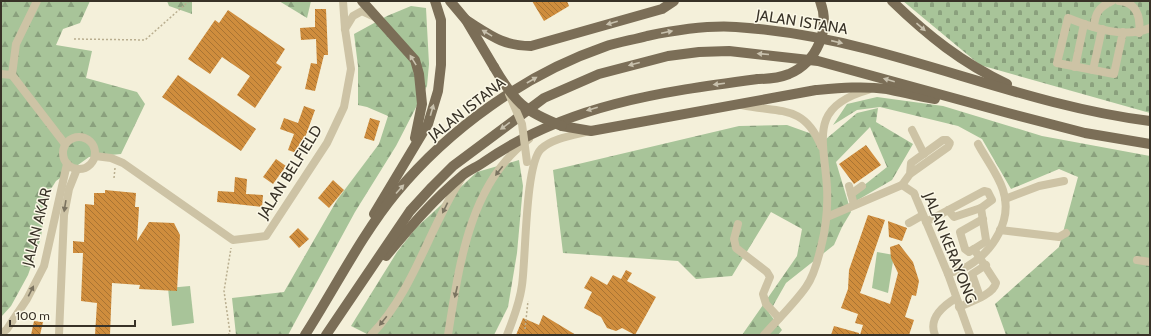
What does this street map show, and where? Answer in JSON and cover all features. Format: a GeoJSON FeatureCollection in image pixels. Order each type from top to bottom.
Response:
{"type":"FeatureCollection","features":[{"type":"Feature","properties":{"kind":"main road"},"geometry":{"type":"LineString","coordinates":[[362,1],[415,60],[419,74],[422,104],[420,120],[411,152]]}},
{"type":"Feature","properties":{"kind":"main road"},"geometry":{"type":"LineString","coordinates":[[347,268],[373,215],[428,124],[438,91],[441,65],[441,20],[434,1]]}},
{"type":"Feature","properties":{"kind":"main road"},"geometry":{"type":"LineString","coordinates":[[450,1],[466,20],[504,84],[521,105],[536,116],[562,126],[591,131],[816,90],[861,87],[874,88],[1008,114]]}},
{"type":"Feature","properties":{"kind":"main road"},"geometry":{"type":"LineString","coordinates":[[466,20],[497,39],[515,46],[532,46],[662,9],[674,1]]}},
{"type":"Feature","properties":{"kind":"main road"},"geometry":{"type":"LineString","coordinates":[[348,302],[422,212],[464,174],[513,143],[548,126],[588,110],[686,88],[787,75],[797,70],[813,55],[821,38],[823,29],[823,9],[820,1]]}},
{"type":"Feature","properties":{"kind":"main road"},"geometry":{"type":"LineString","coordinates":[[892,1],[934,39],[977,70],[1032,96]]}},
{"type":"Feature","properties":{"kind":"main road","name":"JALAN ISTANA"},"geometry":{"type":"LineString","coordinates":[[305,335],[372,226],[395,195],[419,167],[494,103],[551,69],[607,45],[672,31],[703,27],[735,27],[789,33],[869,50],[1092,112],[1150,121]]}},
{"type":"Feature","properties":{"kind":"main road"},"geometry":{"type":"LineString","coordinates":[[326,335],[410,211],[453,166],[544,98],[599,74],[633,64],[668,56],[699,52],[729,51],[818,61],[1008,114],[1085,133],[1150,144]]}},
{"type":"Feature","properties":{"kind":"street"},"geometry":{"type":"LineString","coordinates":[[37,1],[16,44],[12,75],[65,144]]}},
{"type":"Feature","properties":{"kind":"street","name":"JALAN BELFIELD"},"geometry":{"type":"LineString","coordinates":[[233,240],[266,236],[327,143],[344,107],[351,69],[345,29],[343,1]]}},
{"type":"Feature","properties":{"kind":"street"},"geometry":{"type":"LineString","coordinates":[[1094,27],[1097,12],[1102,6],[1112,1]]}},
{"type":"Feature","properties":{"kind":"street"},"geometry":{"type":"LineString","coordinates":[[1119,1],[1130,4],[1138,14],[1140,22],[1139,33]]}},
{"type":"Feature","properties":{"kind":"street"},"geometry":{"type":"LineString","coordinates":[[345,29],[353,16],[362,11],[375,17]]}},
{"type":"Feature","properties":{"kind":"street"},"geometry":{"type":"LineString","coordinates":[[1123,32],[1114,74],[1058,63],[1068,18],[1094,27],[1123,32],[1139,33],[1150,28]]}},
{"type":"Feature","properties":{"kind":"street"},"geometry":{"type":"LineString","coordinates":[[1075,67],[1084,24]]}},
{"type":"Feature","properties":{"kind":"street"},"geometry":{"type":"LineString","coordinates":[[1093,70],[1102,29]]}},
{"type":"Feature","properties":{"kind":"street"},"geometry":{"type":"LineString","coordinates":[[1,74],[12,75]]}},
{"type":"Feature","properties":{"kind":"street"},"geometry":{"type":"LineString","coordinates":[[504,84],[522,124],[529,194]]}},
{"type":"Feature","properties":{"kind":"street"},"geometry":{"type":"LineString","coordinates":[[764,335],[807,286],[821,248],[827,217],[827,186],[822,149],[824,123],[830,112],[844,99],[874,88]]}},
{"type":"Feature","properties":{"kind":"street"},"geometry":{"type":"LineString","coordinates":[[740,104],[789,112],[799,116],[815,132],[822,149]]}},
{"type":"Feature","properties":{"kind":"street"},"geometry":{"type":"LineString","coordinates":[[448,335],[474,214],[482,197],[499,170],[520,146],[548,126]]}},
{"type":"Feature","properties":{"kind":"street"},"geometry":{"type":"LineString","coordinates":[[912,130],[924,154]]}},
{"type":"Feature","properties":{"kind":"street"},"geometry":{"type":"LineString","coordinates":[[507,335],[521,290],[529,194],[536,158],[541,149],[558,140],[591,131]]}},
{"type":"Feature","properties":{"kind":"street"},"geometry":{"type":"LineString","coordinates":[[74,137],[85,137],[94,145],[95,156],[90,165],[77,169],[67,164],[62,153],[65,144],[74,137]]}},
{"type":"Feature","properties":{"kind":"street"},"geometry":{"type":"LineString","coordinates":[[902,185],[910,174],[948,147],[950,143],[944,140],[911,163],[910,174]]}},
{"type":"Feature","properties":{"kind":"street"},"geometry":{"type":"LineString","coordinates":[[948,274],[967,267],[979,258],[999,234],[1005,211],[1003,189],[978,144]]}},
{"type":"Feature","properties":{"kind":"street"},"geometry":{"type":"LineString","coordinates":[[95,156],[111,158],[123,163],[233,240]]}},
{"type":"Feature","properties":{"kind":"street","name":"JALAN AKAR"},"geometry":{"type":"LineString","coordinates":[[1,334],[7,329],[27,300],[44,266],[67,164]]}},
{"type":"Feature","properties":{"kind":"street"},"geometry":{"type":"LineString","coordinates":[[58,335],[65,207],[69,189],[77,169]]}},
{"type":"Feature","properties":{"kind":"street"},"geometry":{"type":"LineString","coordinates":[[371,335],[390,312],[414,274],[454,190],[464,174]]}},
{"type":"Feature","properties":{"kind":"street"},"geometry":{"type":"LineString","coordinates":[[1005,199],[1039,186],[1064,181]]}},
{"type":"Feature","properties":{"kind":"street","name":"JALAN KERAYONG"},"geometry":{"type":"LineString","coordinates":[[827,217],[902,185],[914,193],[948,274],[970,335]]}},
{"type":"Feature","properties":{"kind":"street"},"geometry":{"type":"LineString","coordinates":[[854,205],[850,190],[862,186]]}},
{"type":"Feature","properties":{"kind":"street"},"geometry":{"type":"LineString","coordinates":[[909,223],[925,219],[948,210],[986,191],[992,200],[981,208],[954,217],[948,210]]}},
{"type":"Feature","properties":{"kind":"street"},"geometry":{"type":"LineString","coordinates":[[981,208],[983,219],[986,240],[969,252],[965,249],[960,232],[983,219]]}},
{"type":"Feature","properties":{"kind":"street"},"geometry":{"type":"LineString","coordinates":[[738,224],[734,240],[736,248],[767,272],[770,278],[762,294],[766,304],[779,318]]}},
{"type":"Feature","properties":{"kind":"street"},"geometry":{"type":"LineString","coordinates":[[1000,230],[1059,237],[1066,233]]}},
{"type":"Feature","properties":{"kind":"street"},"geometry":{"type":"LineString","coordinates":[[960,307],[994,288],[996,283],[986,265],[979,258],[974,249]]}},
{"type":"Feature","properties":{"kind":"street"},"geometry":{"type":"LineString","coordinates":[[1137,260],[1150,262]]}},
{"type":"Feature","properties":{"kind":"street"},"geometry":{"type":"LineString","coordinates":[[980,297],[972,274],[986,265]]}},
{"type":"Feature","properties":{"kind":"street"},"geometry":{"type":"LineString","coordinates":[[935,335],[933,322],[936,314],[956,298]]}},
{"type":"Feature","properties":{"kind":"path"},"geometry":{"type":"LineString","coordinates":[[74,39],[145,40],[189,1]]}},
{"type":"Feature","properties":{"kind":"path"},"geometry":{"type":"LineString","coordinates":[[114,178],[115,168]]}},
{"type":"Feature","properties":{"kind":"path"},"geometry":{"type":"LineString","coordinates":[[228,335],[230,333],[224,291],[233,240]]}},
{"type":"Feature","properties":{"kind":"path"},"geometry":{"type":"LineString","coordinates":[[521,290],[528,301],[524,329]]}},
{"type":"Feature","properties":{"kind":"green space"},"geometry":{"type":"Polygon","coordinates":[[[1,1],[90,1],[80,23],[63,29],[56,45],[92,51],[86,78],[137,92],[145,104],[121,154],[89,157],[56,181],[46,197],[41,238],[28,275],[11,306],[1,317],[1,1]]]}},
{"type":"Feature","properties":{"kind":"green space"},"geometry":{"type":"Polygon","coordinates":[[[167,1],[192,1],[192,14],[169,6],[167,1]]]}},
{"type":"Feature","properties":{"kind":"green space"},"geometry":{"type":"Polygon","coordinates":[[[279,1],[311,1],[307,18],[279,1]]]}},
{"type":"Feature","properties":{"kind":"green space"},"geometry":{"type":"Polygon","coordinates":[[[903,1],[1150,1],[1150,113],[980,65],[903,1]]]}},
{"type":"Feature","properties":{"kind":"green space"},"geometry":{"type":"Polygon","coordinates":[[[411,6],[426,8],[429,64],[427,86],[396,146],[355,212],[288,335],[236,335],[232,298],[284,292],[337,200],[379,144],[388,116],[367,107],[358,105],[358,66],[354,34],[387,16],[411,6]]]}},
{"type":"Feature","properties":{"kind":"green space"},"geometry":{"type":"Polygon","coordinates":[[[877,97],[943,106],[1042,136],[1150,156],[1150,335],[1006,335],[995,304],[1059,247],[1078,177],[1059,169],[1011,189],[982,139],[958,126],[880,107],[857,110],[833,125],[847,104],[877,97]]]}},
{"type":"Feature","properties":{"kind":"green space"},"geometry":{"type":"Polygon","coordinates":[[[878,108],[876,122],[913,144],[892,180],[856,201],[853,194],[887,167],[870,127],[836,162],[851,212],[834,245],[786,283],[769,313],[782,330],[778,335],[742,335],[797,256],[802,229],[771,212],[732,276],[696,279],[678,261],[563,253],[553,170],[739,126],[787,125],[826,139],[857,113],[878,108]]]}},
{"type":"Feature","properties":{"kind":"green space"},"geometry":{"type":"Polygon","coordinates":[[[519,160],[523,186],[517,253],[508,307],[494,335],[369,335],[351,326],[397,252],[416,228],[477,172],[519,160]]]}},
{"type":"Feature","properties":{"kind":"green space"},"geometry":{"type":"Polygon","coordinates":[[[877,252],[894,255],[888,293],[872,288],[877,252]]]}},
{"type":"Feature","properties":{"kind":"green space"},"geometry":{"type":"Polygon","coordinates":[[[190,286],[194,323],[172,326],[168,288],[190,286]]]}},
{"type":"Feature","properties":{"kind":"building"},"geometry":{"type":"Polygon","coordinates":[[[532,1],[567,1],[569,6],[544,21],[532,1]]]}},
{"type":"Feature","properties":{"kind":"building"},"geometry":{"type":"Polygon","coordinates":[[[315,9],[326,9],[328,55],[324,55],[315,91],[305,89],[311,63],[317,64],[316,39],[301,40],[300,28],[315,27],[315,9]]]}},
{"type":"Feature","properties":{"kind":"building"},"geometry":{"type":"Polygon","coordinates":[[[228,10],[285,49],[276,63],[282,67],[255,108],[237,95],[250,76],[222,57],[210,74],[188,59],[215,20],[219,23],[228,10]]]}},
{"type":"Feature","properties":{"kind":"building"},"geometry":{"type":"Polygon","coordinates":[[[178,75],[256,129],[241,151],[162,97],[178,75]]]}},
{"type":"Feature","properties":{"kind":"building"},"geometry":{"type":"Polygon","coordinates":[[[304,106],[315,110],[299,154],[288,150],[294,134],[280,129],[284,118],[298,123],[304,106]]]}},
{"type":"Feature","properties":{"kind":"building"},"geometry":{"type":"Polygon","coordinates":[[[370,118],[380,121],[374,141],[364,138],[370,118]]]}},
{"type":"Feature","properties":{"kind":"building"},"geometry":{"type":"Polygon","coordinates":[[[866,145],[881,165],[854,184],[839,164],[866,145]]]}},
{"type":"Feature","properties":{"kind":"building"},"geometry":{"type":"Polygon","coordinates":[[[276,159],[286,166],[273,184],[263,177],[276,159]]]}},
{"type":"Feature","properties":{"kind":"building"},"geometry":{"type":"Polygon","coordinates":[[[235,177],[247,179],[246,194],[263,195],[262,207],[217,202],[218,191],[234,192],[235,177]]]}},
{"type":"Feature","properties":{"kind":"building"},"geometry":{"type":"Polygon","coordinates":[[[333,180],[344,190],[329,208],[318,198],[333,180]]]}},
{"type":"Feature","properties":{"kind":"building"},"geometry":{"type":"Polygon","coordinates":[[[105,190],[136,193],[135,207],[139,207],[137,241],[149,222],[174,223],[180,235],[177,291],[139,289],[140,285],[112,283],[110,335],[95,335],[97,303],[81,301],[83,253],[73,253],[73,241],[84,242],[85,204],[94,205],[94,193],[105,193],[105,190]]]}},
{"type":"Feature","properties":{"kind":"building"},"geometry":{"type":"Polygon","coordinates":[[[868,215],[885,220],[860,293],[890,304],[898,273],[891,258],[890,247],[899,244],[913,262],[919,281],[916,296],[912,295],[905,317],[914,320],[909,335],[860,335],[863,325],[855,323],[858,314],[841,308],[848,289],[849,270],[868,215]]]}},
{"type":"Feature","properties":{"kind":"building"},"geometry":{"type":"Polygon","coordinates":[[[888,221],[907,228],[902,241],[889,237],[888,221]]]}},
{"type":"Feature","properties":{"kind":"building"},"geometry":{"type":"Polygon","coordinates":[[[298,228],[309,239],[299,248],[289,237],[298,228]]]}},
{"type":"Feature","properties":{"kind":"building"},"geometry":{"type":"Polygon","coordinates":[[[626,270],[632,273],[627,281],[656,297],[635,335],[622,328],[616,331],[607,328],[601,317],[584,308],[592,292],[584,288],[591,276],[607,285],[613,275],[621,279],[626,270]]]}},
{"type":"Feature","properties":{"kind":"building"},"geometry":{"type":"Polygon","coordinates":[[[543,315],[576,335],[516,335],[523,318],[539,325],[543,315]]]}},
{"type":"Feature","properties":{"kind":"building"},"geometry":{"type":"Polygon","coordinates":[[[34,321],[43,322],[40,335],[31,335],[34,321]]]}},
{"type":"Feature","properties":{"kind":"building"},"geometry":{"type":"Polygon","coordinates":[[[834,326],[859,333],[859,335],[831,335],[834,326]]]}}]}
